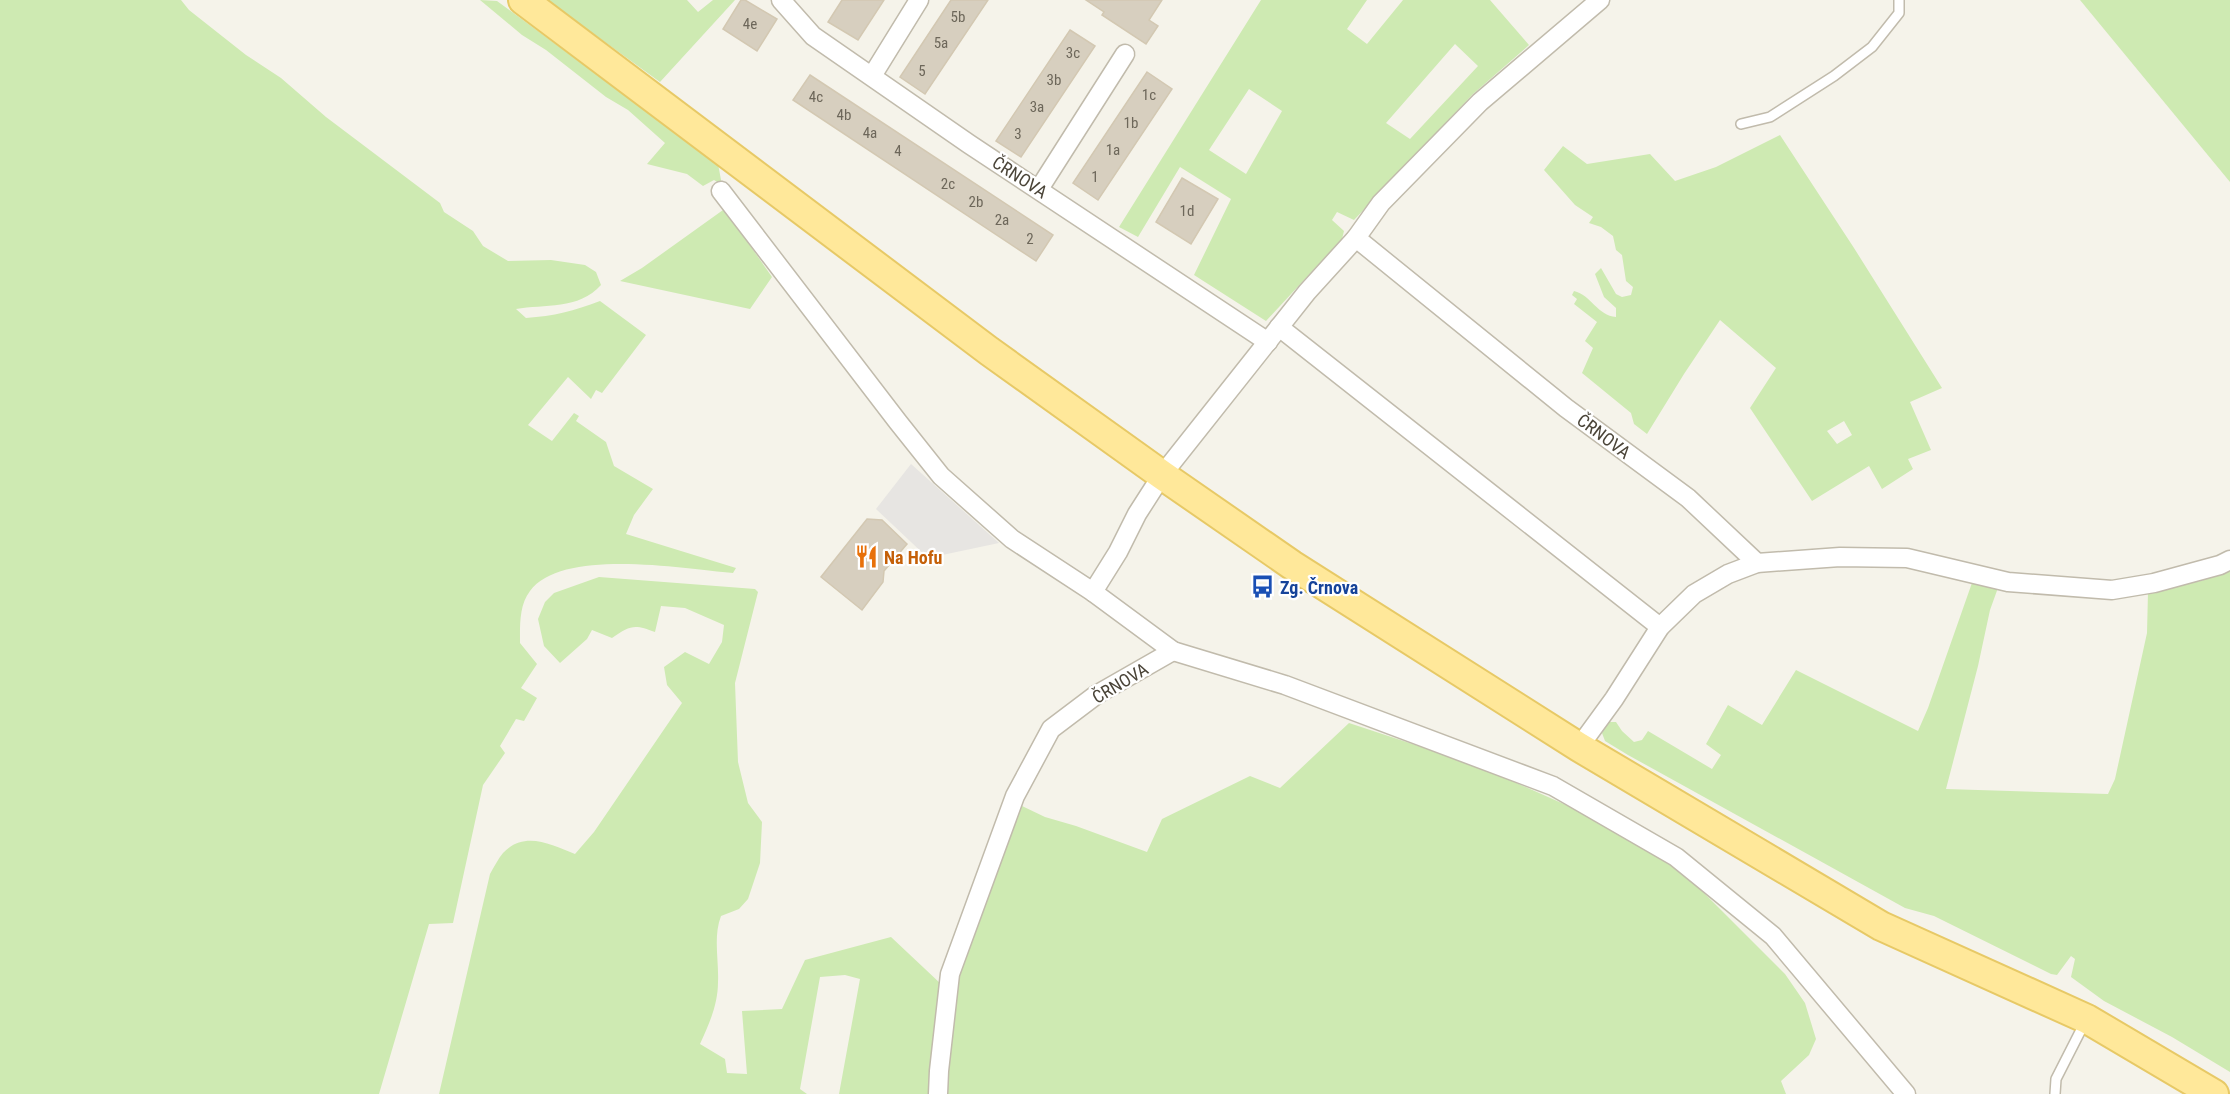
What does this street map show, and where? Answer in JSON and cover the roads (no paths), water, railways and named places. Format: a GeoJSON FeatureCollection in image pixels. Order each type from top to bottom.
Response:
{"type":"FeatureCollection","features":[{"type":"Feature","properties":{"kind":"main road"},"geometry":{"type":"LineString","coordinates":[[523,0],[989,351],[1292,565],[1579,747],[1881,926],[2087,1019],[2214,1094]]}},
{"type":"Feature","properties":{"kind":"street","name":"ČRNOVA"},"geometry":{"type":"LineString","coordinates":[[781,0],[813,36],[969,144],[1273,335],[1660,627]]}},
{"type":"Feature","properties":{"kind":"street"},"geometry":{"type":"LineString","coordinates":[[872,76],[919,0]]}},
{"type":"Feature","properties":{"kind":"street"},"geometry":{"type":"LineString","coordinates":[[1093,592],[1162,475],[1382,203],[1480,102],[1600,0]]}},
{"type":"Feature","properties":{"kind":"street"},"geometry":{"type":"LineString","coordinates":[[1039,189],[1125,54]]}},
{"type":"Feature","properties":{"kind":"street","name":"ČRNOVA"},"geometry":{"type":"LineString","coordinates":[[721,191],[941,476],[1012,539],[1093,592],[1173,651],[1096,695],[1051,729],[1015,796],[970,915],[951,974],[938,1094]]}},
{"type":"Feature","properties":{"kind":"street","name":"ČRNOVA"},"geometry":{"type":"LineString","coordinates":[[1356,238],[1566,408],[1688,498],[1757,563]]}},
{"type":"Feature","properties":{"kind":"street"},"geometry":{"type":"LineString","coordinates":[[1579,747],[1614,699],[1660,627],[1694,594],[1728,574],[1757,563],[1840,557],[1907,558],[2008,582],[2112,590],[2154,584],[2230,560]]}},
{"type":"Feature","properties":{"kind":"street"},"geometry":{"type":"LineString","coordinates":[[1173,651],[1285,685],[1553,786],[1676,857],[1773,936],[1906,1094]]}},
{"type":"Feature","properties":{"kind":"lane"},"geometry":{"type":"LineString","coordinates":[[1741,124],[1770,117],[1834,76],[1872,47],[1899,13],[1899,0]]}},
{"type":"Feature","properties":{"kind":"lane"},"geometry":{"type":"LineString","coordinates":[[2055,1094],[2056,1078],[2087,1019]]}},
{"type":"Feature","properties":{"kind":"place","name":"Na Hofu"},"geometry":{"type":"Point","coordinates":[866,557]}},
{"type":"Feature","properties":{"kind":"place","name":"Zg. Črnova"},"geometry":{"type":"Point","coordinates":[1262,587]}}]}
